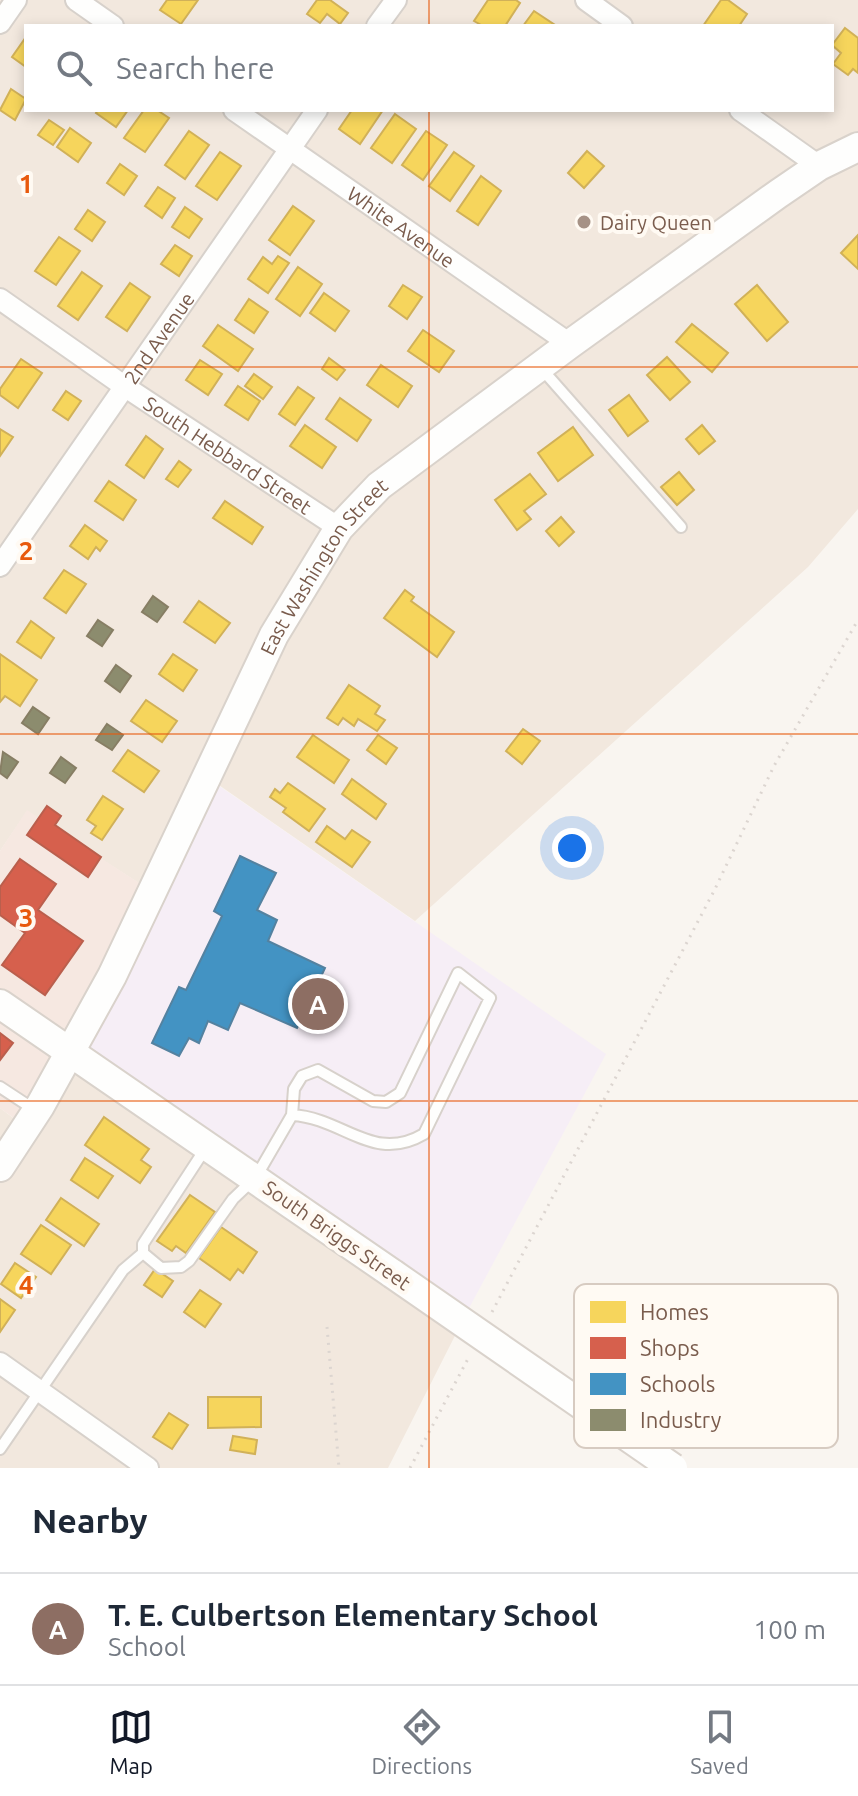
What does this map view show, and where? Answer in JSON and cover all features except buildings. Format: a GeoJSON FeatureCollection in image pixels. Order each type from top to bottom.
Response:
{"type":"FeatureCollection","features":[{"type":"Feature","properties":{"kind":"street"},"geometry":{"type":"LineString","coordinates":[[0,23],[16,0]]}},
{"type":"Feature","properties":{"kind":"street"},"geometry":{"type":"LineString","coordinates":[[76,0],[110,24]]}},
{"type":"Feature","properties":{"kind":"street"},"geometry":{"type":"LineString","coordinates":[[378,24],[396,0]]}},
{"type":"Feature","properties":{"kind":"street"},"geometry":{"type":"LineString","coordinates":[[586,0],[619,24]]}},
{"type":"Feature","properties":{"kind":"street","name":"White Avenue"},"geometry":{"type":"LineString","coordinates":[[237,112],[570,344]]}},
{"type":"Feature","properties":{"kind":"street","name":"2nd Avenue"},"geometry":{"type":"LineString","coordinates":[[0,566],[316,112]]}},
{"type":"Feature","properties":{"kind":"street"},"geometry":{"type":"LineString","coordinates":[[743,112],[819,166]]}},
{"type":"Feature","properties":{"kind":"street","name":"East Washington Street"},"geometry":{"type":"LineString","coordinates":[[0,1167],[71,1053],[119,963],[274,635],[339,528],[379,486],[540,366],[819,166],[858,147]]}},
{"type":"Feature","properties":{"kind":"street","name":"South Hebbard Street"},"geometry":{"type":"LineString","coordinates":[[0,299],[124,386],[339,528]]}},
{"type":"Feature","properties":{"kind":"street","name":"South Briggs Street"},"geometry":{"type":"LineString","coordinates":[[0,1004],[256,1177],[574,1399]]}},
{"type":"Feature","properties":{"kind":"street"},"geometry":{"type":"LineString","coordinates":[[0,1363],[148,1468]]}},
{"type":"Feature","properties":{"kind":"street","name":"South Briggs Street"},"geometry":{"type":"LineString","coordinates":[[644,1448],[673,1468]]}},
{"type":"Feature","properties":{"kind":"lane"},"geometry":{"type":"LineString","coordinates":[[540,366],[681,527]]}},
{"type":"Feature","properties":{"kind":"lane"},"geometry":{"type":"LineString","coordinates":[[143,1253],[161,1268],[181,1267],[233,1199],[256,1177],[292,1115],[294,1089],[302,1076],[318,1070],[373,1101],[386,1102],[400,1093],[458,973],[490,998],[424,1134],[405,1146],[379,1146],[314,1117],[292,1115]]}},
{"type":"Feature","properties":{"kind":"lane"},"geometry":{"type":"LineString","coordinates":[[0,1087],[37,1111]]}},
{"type":"Feature","properties":{"kind":"lane"},"geometry":{"type":"LineString","coordinates":[[0,1449],[123,1270],[143,1253],[143,1244],[208,1145]]}},
{"type":"Feature","properties":{"kind":"path"},"geometry":{"type":"LineString","coordinates":[[492,1312],[714,891],[774,766],[858,620]]}},
{"type":"Feature","properties":{"kind":"path"},"geometry":{"type":"LineString","coordinates":[[327,1327],[339,1468]]}},
{"type":"Feature","properties":{"kind":"path"},"geometry":{"type":"LineString","coordinates":[[410,1468],[470,1355]]}},
{"type":"Feature","properties":{"kind":"shaded area"},"geometry":{"type":"Polygon","coordinates":[[[0,0],[858,0],[858,509],[808,567],[415,921],[213,781],[156,894],[27,811],[0,851],[0,0]]]}},
{"type":"Feature","properties":{"kind":"shaded area"},"geometry":{"type":"Polygon","coordinates":[[[212,781],[606,1054],[468,1310],[79,1051],[212,781]]]}},
{"type":"Feature","properties":{"kind":"shaded area"},"geometry":{"type":"Polygon","coordinates":[[[27,810],[156,894],[30,1130],[0,1108],[0,851],[27,810]]]}},
{"type":"Feature","properties":{"kind":"shaded area"},"geometry":{"type":"Polygon","coordinates":[[[79,1051],[468,1310],[388,1468],[0,1468],[0,1108],[29,1130],[79,1051]]]}},
{"type":"Feature","properties":{"kind":"place","name":"Dairy Queen"},"geometry":{"type":"Point","coordinates":[584,222]}},
{"type":"Feature","properties":{"kind":"place","name":"T. E. Culbertson Elementary School"},"geometry":{"type":"Point","coordinates":[318,1004]}}]}
